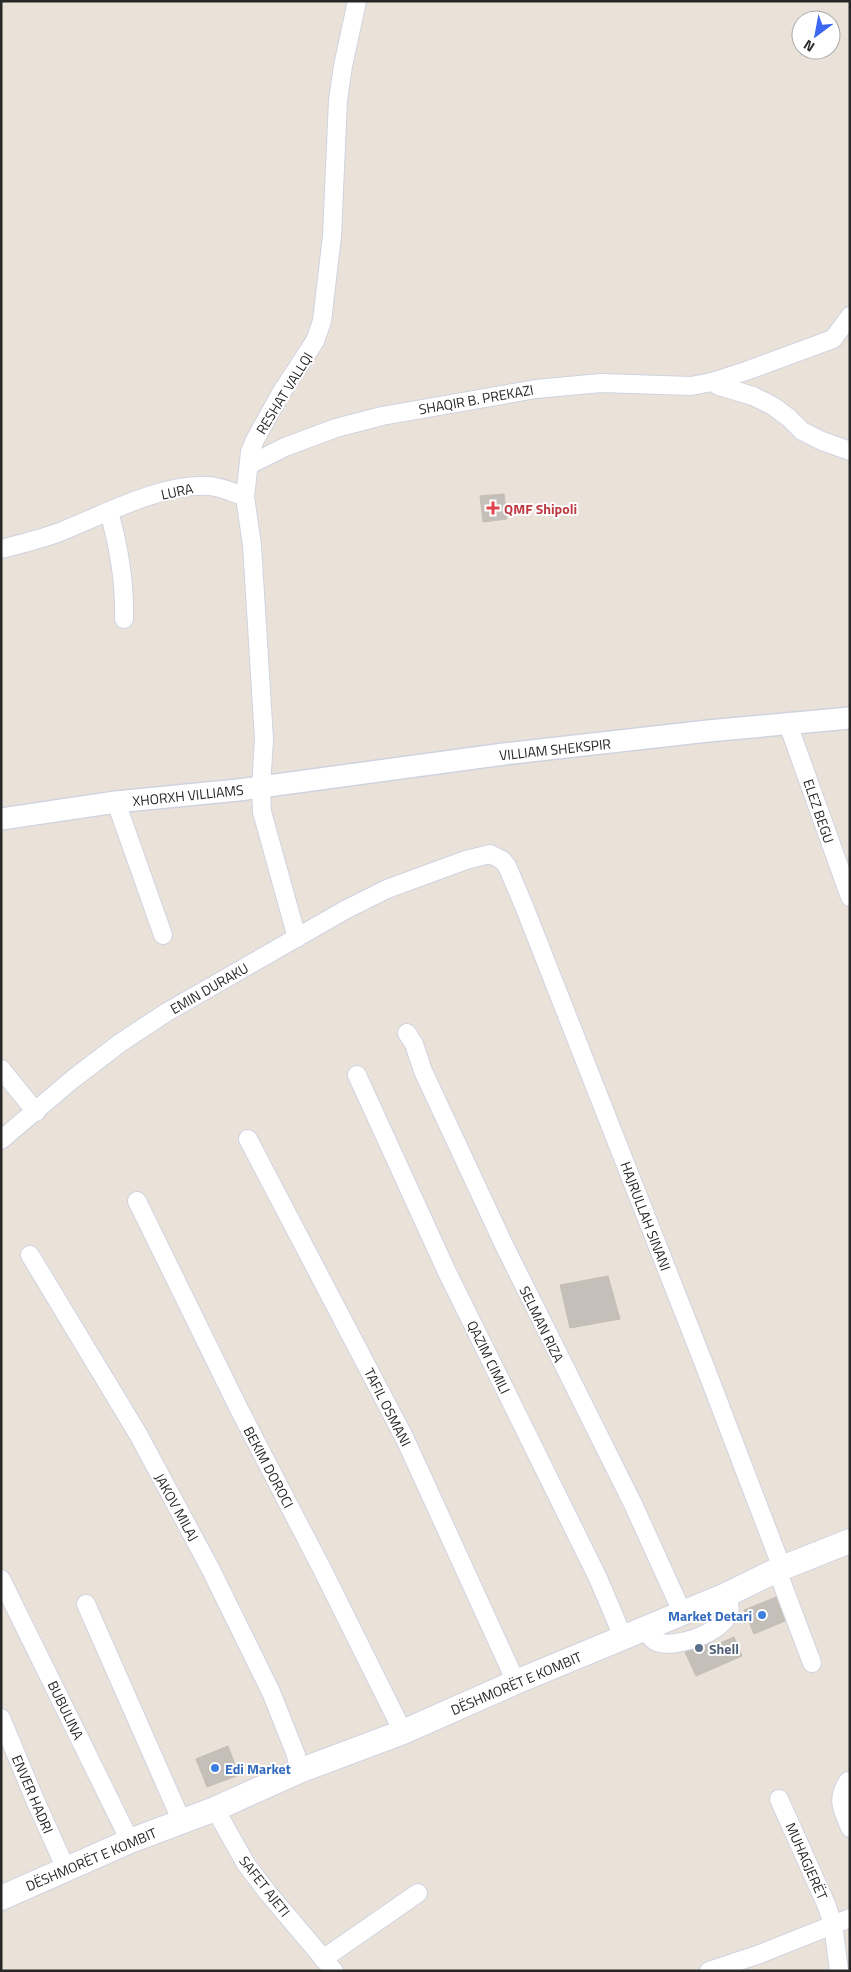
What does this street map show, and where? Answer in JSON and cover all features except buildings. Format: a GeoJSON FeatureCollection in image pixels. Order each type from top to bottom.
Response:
{"type":"FeatureCollection","features":[{"type":"Feature","properties":{"kind":"main road","name":"DËSHMORËT E KOMBIT"},"geometry":{"type":"LineString","coordinates":[[1,1898],[130,1840],[182,1822],[300,1771],[403,1732],[644,1627],[726,1594],[779,1569],[850,1541]]}},
{"type":"Feature","properties":{"kind":"street","name":"RESHAT VALLQI"},"geometry":{"type":"LineString","coordinates":[[261,787],[264,721],[252,545],[245,497],[250,452],[262,423],[315,341],[322,321],[332,236],[338,100],[357,1]]}},
{"type":"Feature","properties":{"kind":"street","name":"SHAQIR B. PREKAZI"},"geometry":{"type":"LineString","coordinates":[[249,464],[285,447],[336,428],[382,416],[474,399],[569,385],[601,383],[691,386],[712,382],[833,339],[850,316]]}},
{"type":"Feature","properties":{"kind":"street","name":"SHAQIR B. PREKAZI"},"geometry":{"type":"LineString","coordinates":[[712,382],[719,386],[753,396],[773,406],[802,431],[822,441],[850,451]]}},
{"type":"Feature","properties":{"kind":"street","name":"LURA"},"geometry":{"type":"LineString","coordinates":[[1,550],[58,533],[145,498],[192,486],[210,486],[245,497]]}},
{"type":"Feature","properties":{"kind":"street"},"geometry":{"type":"LineString","coordinates":[[109,512],[118,543],[124,619]]}},
{"type":"Feature","properties":{"kind":"street","name":"VILLIAM SHEKSPIR"},"geometry":{"type":"LineString","coordinates":[[261,787],[504,754],[850,718]]}},
{"type":"Feature","properties":{"kind":"street","name":"ELEZ BEGU"},"geometry":{"type":"LineString","coordinates":[[788,724],[850,898]]}},
{"type":"Feature","properties":{"kind":"street"},"geometry":{"type":"LineString","coordinates":[[261,787],[265,826],[297,938]]}},
{"type":"Feature","properties":{"kind":"street","name":"XHORXH VILLIAMS"},"geometry":{"type":"LineString","coordinates":[[1,819],[116,802],[261,787]]}},
{"type":"Feature","properties":{"kind":"street","name":"XHORXH VILLIAMS"},"geometry":{"type":"LineString","coordinates":[[116,802],[163,934]]}},
{"type":"Feature","properties":{"kind":"street","name":"EMIN DURAKU"},"geometry":{"type":"LineString","coordinates":[[1,1140],[73,1079],[160,1017],[353,906],[387,889],[435,870],[484,854],[496,856],[507,866]]}},
{"type":"Feature","properties":{"kind":"street","name":"HAJRULLAH SINANI"},"geometry":{"type":"LineString","coordinates":[[507,866],[704,1364],[812,1663]]}},
{"type":"Feature","properties":{"kind":"street","name":"SELMAN RIZA"},"geometry":{"type":"LineString","coordinates":[[407,1033],[414,1044],[423,1072],[505,1248],[633,1504],[682,1612]]}},
{"type":"Feature","properties":{"kind":"street"},"geometry":{"type":"LineString","coordinates":[[1,1069],[36,1112]]}},
{"type":"Feature","properties":{"kind":"street","name":"QAZIM CIMILI"},"geometry":{"type":"LineString","coordinates":[[357,1075],[447,1272],[598,1578],[623,1637]]}},
{"type":"Feature","properties":{"kind":"street","name":"TAFIL OSMANI"},"geometry":{"type":"LineString","coordinates":[[248,1139],[405,1439],[516,1682]]}},
{"type":"Feature","properties":{"kind":"street","name":"BEKIM DOROCI"},"geometry":{"type":"LineString","coordinates":[[137,1201],[240,1411],[403,1732]]}},
{"type":"Feature","properties":{"kind":"street","name":"JAKOV MILAJ"},"geometry":{"type":"LineString","coordinates":[[30,1255],[138,1434],[214,1576],[271,1692],[296,1755],[300,1771]]}},
{"type":"Feature","properties":{"kind":"street"},"geometry":{"type":"LineString","coordinates":[[42,1293],[130,1437],[238,1641],[288,1756],[300,1771]]}},
{"type":"Feature","properties":{"kind":"street","name":"BUBULINA"},"geometry":{"type":"LineString","coordinates":[[1,1579],[130,1840]]}},
{"type":"Feature","properties":{"kind":"street"},"geometry":{"type":"LineString","coordinates":[[644,1627],[649,1636],[656,1641],[676,1644],[689,1640],[719,1626],[726,1619],[730,1612],[730,1606],[726,1594]]}},
{"type":"Feature","properties":{"kind":"street"},"geometry":{"type":"LineString","coordinates":[[86,1604],[182,1822]]}},
{"type":"Feature","properties":{"kind":"street","name":"ENVER HADRI"},"geometry":{"type":"LineString","coordinates":[[1,1718],[66,1869]]}},
{"type":"Feature","properties":{"kind":"street"},"geometry":{"type":"LineString","coordinates":[[848,1780],[841,1792],[841,1805],[850,1828]]}},
{"type":"Feature","properties":{"kind":"street","name":"MUHAGJERËT"},"geometry":{"type":"LineString","coordinates":[[779,1799],[826,1904],[833,1924],[839,1971]]}},
{"type":"Feature","properties":{"kind":"street","name":"SAFET AJETI"},"geometry":{"type":"LineString","coordinates":[[215,1808],[246,1864],[328,1965],[418,1893]]}},
{"type":"Feature","properties":{"kind":"street"},"geometry":{"type":"LineString","coordinates":[[709,1971],[761,1962],[833,1924],[850,1918]]}},
{"type":"Feature","properties":{"kind":"place","name":"QMF Shipoli"},"geometry":{"type":"Point","coordinates":[493,508]}},
{"type":"Feature","properties":{"kind":"place","name":"Market Detari"},"geometry":{"type":"Point","coordinates":[762,1615]}},
{"type":"Feature","properties":{"kind":"place","name":"Shell"},"geometry":{"type":"Point","coordinates":[699,1648]}},
{"type":"Feature","properties":{"kind":"place","name":"Edi Market"},"geometry":{"type":"Point","coordinates":[215,1768]}}]}
